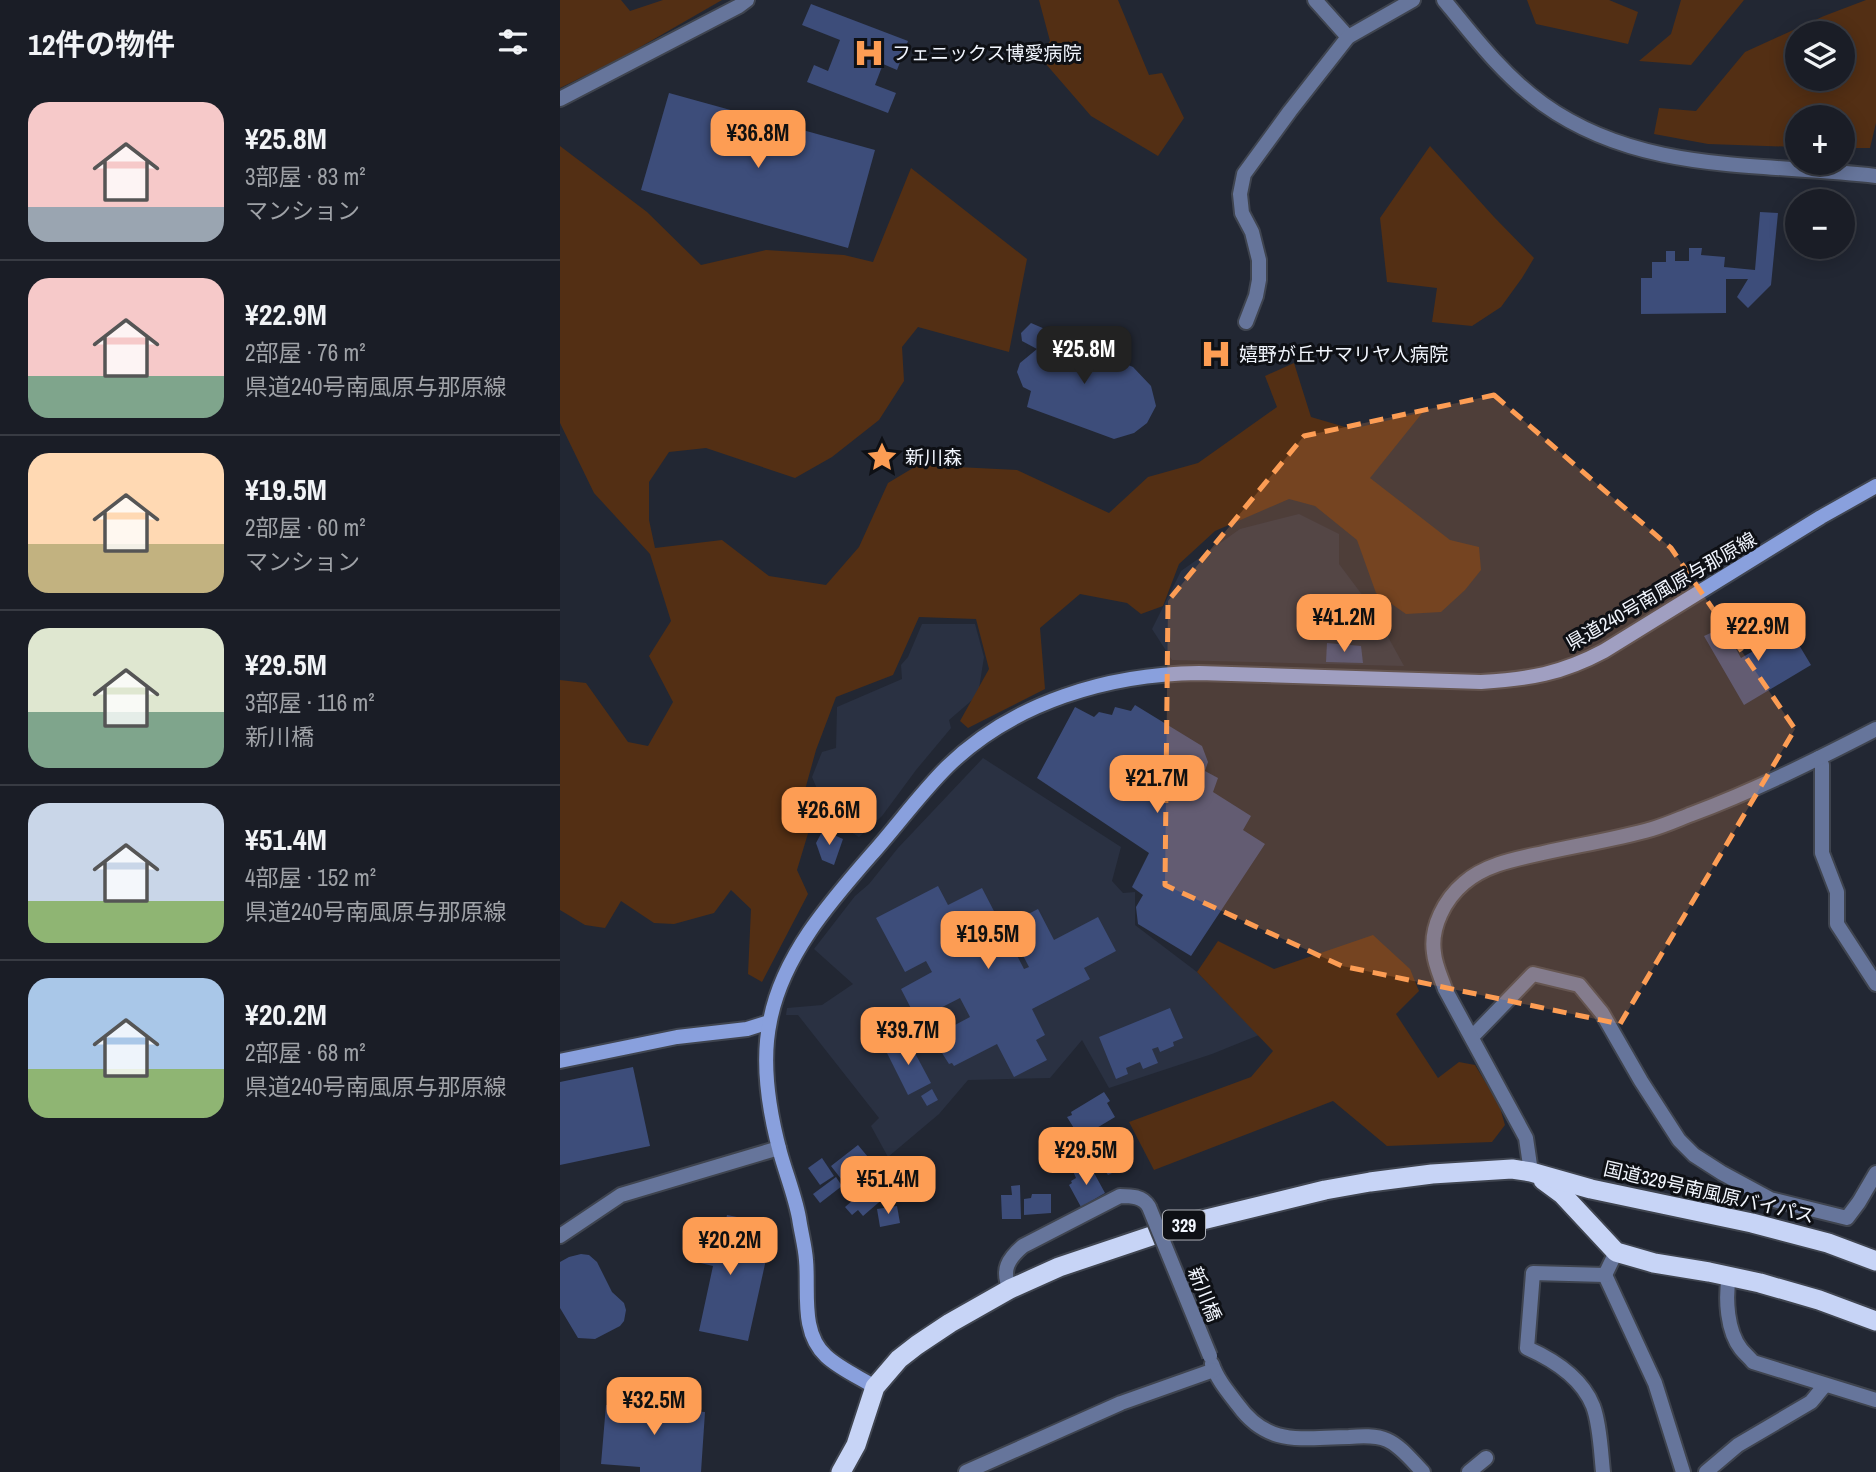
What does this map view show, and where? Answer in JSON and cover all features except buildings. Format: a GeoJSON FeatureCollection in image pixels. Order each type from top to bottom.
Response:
{"type":"FeatureCollection","features":[{"type":"Feature","properties":{"kind":"highway","name":"国道329号南風原バイパス"},"geometry":{"type":"LineString","coordinates":[[841,1472],[856,1445],[875,1387],[899,1359],[950,1323],[1010,1289],[1059,1267],[1190,1223],[1281,1200],[1411,1176],[1512,1169],[1591,1189],[1752,1223],[1828,1243],[1876,1261]]}},
{"type":"Feature","properties":{"kind":"highway"},"geometry":{"type":"LineString","coordinates":[[1531,1172],[1563,1194],[1616,1252],[1654,1263],[1728,1276],[1800,1295],[1876,1321]]}},
{"type":"Feature","properties":{"kind":"main road","name":"県道240号南風原与那原線"},"geometry":{"type":"LineString","coordinates":[[875,1387],[826,1356],[813,1339],[808,1317],[806,1258],[768,1093],[766,1051],[769,1022],[777,992],[798,950],[850,878],[948,766],[1010,721],[1038,707],[1117,681],[1160,674],[1481,682],[1544,675],[1584,662],[1604,651],[1876,486]]}},
{"type":"Feature","properties":{"kind":"main road"},"geometry":{"type":"LineString","coordinates":[[560,1061],[677,1037],[747,1029],[769,1022]]}},
{"type":"Feature","properties":{"kind":"street"},"geometry":{"type":"LineString","coordinates":[[560,99],[747,0]]}},
{"type":"Feature","properties":{"kind":"street"},"geometry":{"type":"LineString","coordinates":[[1315,0],[1348,37]]}},
{"type":"Feature","properties":{"kind":"street"},"geometry":{"type":"LineString","coordinates":[[1246,323],[1256,296],[1259,260],[1252,232],[1242,213],[1240,194],[1244,174],[1348,37],[1413,0]]}},
{"type":"Feature","properties":{"kind":"street"},"geometry":{"type":"LineString","coordinates":[[1444,0],[1492,58],[1541,103],[1566,119],[1621,144],[1695,161],[1876,176]]}},
{"type":"Feature","properties":{"kind":"street"},"geometry":{"type":"LineString","coordinates":[[1531,1172],[1526,1138],[1445,989],[1434,953],[1434,936],[1448,899],[1465,882],[1483,870],[1512,860],[1653,829],[1730,800],[1876,729]]}},
{"type":"Feature","properties":{"kind":"street"},"geometry":{"type":"LineString","coordinates":[[1819,758],[1822,765],[1822,853],[1837,892],[1837,924],[1876,984]]}},
{"type":"Feature","properties":{"kind":"street"},"geometry":{"type":"LineString","coordinates":[[1472,1037],[1533,974],[1579,985],[1602,1013],[1679,1140],[1694,1155],[1722,1173],[1770,1199],[1847,1218],[1876,1173]]}},
{"type":"Feature","properties":{"kind":"street"},"geometry":{"type":"LineString","coordinates":[[560,1236],[621,1195],[779,1148]]}},
{"type":"Feature","properties":{"kind":"street","name":"新川橋"},"geometry":{"type":"LineString","coordinates":[[1010,1289],[1006,1281],[1005,1267],[1011,1256],[1023,1246],[1120,1196],[1136,1196],[1148,1203],[1212,1363],[1248,1419],[1269,1433],[1287,1438],[1367,1436],[1387,1440],[1423,1472]]}},
{"type":"Feature","properties":{"kind":"street"},"geometry":{"type":"LineString","coordinates":[[1605,1275],[1616,1252]]}},
{"type":"Feature","properties":{"kind":"street"},"geometry":{"type":"LineString","coordinates":[[1603,1472],[1601,1444],[1593,1406],[1576,1379],[1549,1358],[1527,1348],[1533,1273],[1605,1275]]}},
{"type":"Feature","properties":{"kind":"street"},"geometry":{"type":"LineString","coordinates":[[1605,1275],[1656,1383],[1683,1472]]}},
{"type":"Feature","properties":{"kind":"street"},"geometry":{"type":"LineString","coordinates":[[1728,1276],[1727,1296],[1732,1330],[1740,1348],[1754,1362],[1876,1400]]}},
{"type":"Feature","properties":{"kind":"street"},"geometry":{"type":"LineString","coordinates":[[966,1472],[1212,1363]]}},
{"type":"Feature","properties":{"kind":"street"},"geometry":{"type":"LineString","coordinates":[[1706,1472],[1738,1445],[1811,1402],[1825,1385]]}},
{"type":"Feature","properties":{"kind":"street"},"geometry":{"type":"LineString","coordinates":[[1469,1472],[1486,1458]]}},
{"type":"Feature","properties":{"kind":"highlighted area"},"geometry":{"type":"Polygon","coordinates":[[[1494,395],[1671,548],[1795,729],[1620,1024],[1342,966],[1165,885],[1168,601],[1304,436],[1494,395]]]}},
{"type":"Feature","properties":{"kind":"shaded area"},"geometry":{"type":"Polygon","coordinates":[[[560,0],[621,0],[630,11],[663,0],[722,0],[623,57],[560,88],[560,0]]]}},
{"type":"Feature","properties":{"kind":"shaded area"},"geometry":{"type":"Polygon","coordinates":[[[1039,0],[1118,0],[1149,75],[1162,73],[1184,118],[1158,156],[1091,116],[1039,56],[1050,41],[1039,0]]]}},
{"type":"Feature","properties":{"kind":"shaded area"},"geometry":{"type":"Polygon","coordinates":[[[1527,0],[1609,0],[1638,12],[1628,44],[1536,24],[1527,0]]]}},
{"type":"Feature","properties":{"kind":"shaded area"},"geometry":{"type":"Polygon","coordinates":[[[1681,0],[1744,0],[1691,65],[1639,61],[1671,34],[1681,0]]]}},
{"type":"Feature","properties":{"kind":"shaded area"},"geometry":{"type":"Polygon","coordinates":[[[1866,0],[1876,0],[1876,123],[1870,148],[1855,148],[1855,105],[1785,105],[1785,147],[1708,144],[1654,134],[1659,108],[1696,111],[1745,52],[1785,34],[1785,91],[1855,91],[1855,21],[1813,21],[1866,0]]]}},
{"type":"Feature","properties":{"kind":"shaded area"},"geometry":{"type":"Polygon","coordinates":[[[560,146],[647,212],[701,265],[766,250],[844,255],[873,262],[911,168],[1027,259],[1009,352],[918,327],[902,347],[904,381],[879,420],[832,457],[795,478],[706,448],[669,452],[649,482],[649,520],[655,548],[722,540],[769,576],[826,585],[859,547],[888,483],[918,465],[1017,470],[1109,513],[1148,477],[1198,463],[1277,407],[1265,376],[1294,363],[1311,417],[1352,429],[1423,412],[1370,478],[1450,540],[1479,547],[1481,570],[1465,590],[1441,612],[1406,614],[1376,593],[1357,540],[1315,506],[1289,499],[1215,531],[1179,564],[1163,606],[1141,614],[1127,603],[1080,594],[1040,628],[1045,689],[968,728],[960,721],[989,669],[976,619],[919,617],[893,675],[836,697],[816,750],[803,797],[809,830],[797,870],[808,894],[762,982],[748,974],[751,909],[731,890],[714,913],[674,924],[654,923],[621,901],[605,928],[585,925],[560,910],[560,680],[586,683],[628,742],[648,746],[673,702],[649,656],[671,621],[650,554],[594,493],[560,423],[560,146]]]}},
{"type":"Feature","properties":{"kind":"shaded area"},"geometry":{"type":"Polygon","coordinates":[[[1430,146],[1534,258],[1501,307],[1472,326],[1432,322],[1437,288],[1387,282],[1380,218],[1430,146]]]}},
{"type":"Feature","properties":{"kind":"shaded area"},"geometry":{"type":"Polygon","coordinates":[[[1299,514],[1339,534],[1339,564],[1372,608],[1404,666],[1172,660],[1152,629],[1181,571],[1240,529],[1299,514]]]}},
{"type":"Feature","properties":{"kind":"shaded area"},"geometry":{"type":"Polygon","coordinates":[[[922,624],[975,624],[984,657],[978,695],[949,720],[951,728],[882,816],[859,837],[830,819],[812,777],[822,752],[836,748],[837,707],[902,679],[901,665],[908,657],[922,624]]]}},
{"type":"Feature","properties":{"kind":"shaded area"},"geometry":{"type":"Polygon","coordinates":[[[983,758],[1121,847],[1112,881],[1123,893],[1135,892],[1135,925],[1197,972],[1259,1035],[1212,1054],[1109,1088],[1082,1040],[1050,1078],[968,1080],[939,1114],[888,1157],[871,1126],[879,1118],[798,1015],[786,1015],[787,1008],[822,1005],[853,984],[814,949],[855,896],[869,884],[898,848],[983,758]]]}},
{"type":"Feature","properties":{"kind":"shaded area"},"geometry":{"type":"Polygon","coordinates":[[[1373,935],[1410,969],[1419,991],[1396,1014],[1438,1078],[1459,1062],[1475,1065],[1499,1104],[1505,1125],[1492,1142],[1387,1146],[1333,1101],[1154,1170],[1129,1122],[1251,1077],[1273,1051],[1197,972],[1218,941],[1274,969],[1373,935]]]}},
{"type":"Feature","properties":{"kind":"place","name":"フェニックス博愛病院"},"geometry":{"type":"Point","coordinates":[869,53]}},
{"type":"Feature","properties":{"kind":"place","name":"嬉野が丘サマリヤ人病院"},"geometry":{"type":"Point","coordinates":[1216,354]}},
{"type":"Feature","properties":{"kind":"place","name":"新川森"},"geometry":{"type":"Point","coordinates":[882,457]}}]}
